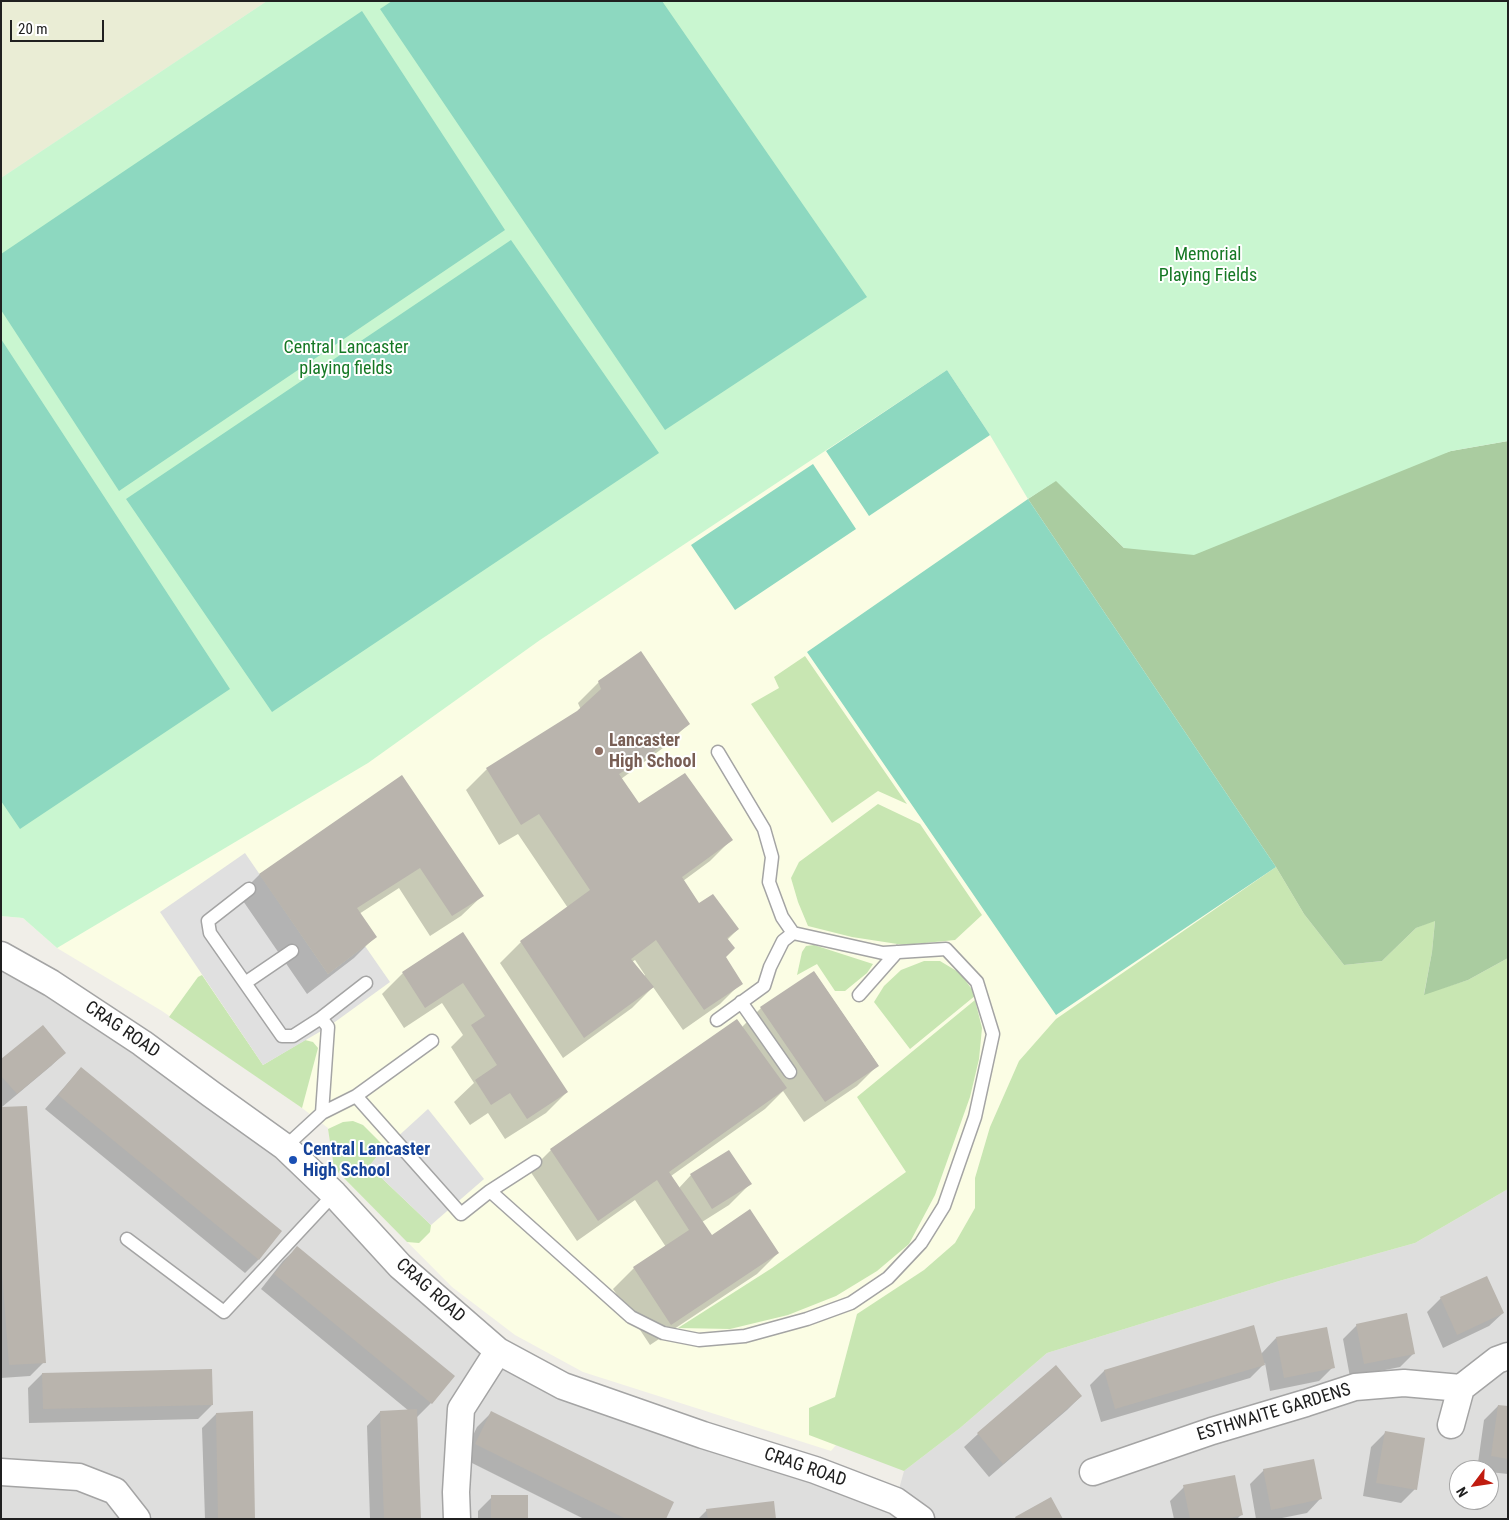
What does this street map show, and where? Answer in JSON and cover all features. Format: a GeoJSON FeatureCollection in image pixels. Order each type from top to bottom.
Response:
{"type":"FeatureCollection","features":[{"type":"Feature","properties":{"kind":"street","name":"CRAG ROAD"},"geometry":{"type":"LineString","coordinates":[[1,955],[51,982],[142,1043],[286,1147],[334,1194],[400,1266],[498,1351],[563,1386],[703,1435],[815,1470],[896,1501],[921,1519]]}},
{"type":"Feature","properties":{"kind":"street"},"geometry":{"type":"LineString","coordinates":[[457,1519],[456,1492],[461,1409],[498,1351]]}},
{"type":"Feature","properties":{"kind":"street"},"geometry":{"type":"LineString","coordinates":[[1451,1425],[1461,1388],[1497,1360],[1508,1356]]}},
{"type":"Feature","properties":{"kind":"street","name":"ESTHWAITE GARDENS"},"geometry":{"type":"LineString","coordinates":[[1093,1472],[1212,1431],[1355,1387],[1404,1383],[1461,1388]]}},
{"type":"Feature","properties":{"kind":"street"},"geometry":{"type":"LineString","coordinates":[[1,1472],[79,1478],[115,1491],[137,1519]]}},
{"type":"Feature","properties":{"kind":"lane"},"geometry":{"type":"LineString","coordinates":[[490,1192],[631,1318],[663,1334],[699,1340],[745,1336],[806,1319],[851,1302],[888,1278],[921,1243],[944,1206],[975,1117],[993,1034],[977,982],[946,949],[883,952],[794,933],[782,917],[769,882],[772,857],[764,830],[718,752]]}},
{"type":"Feature","properties":{"kind":"lane"},"geometry":{"type":"LineString","coordinates":[[249,889],[208,921],[210,933],[282,1036],[293,1036],[321,1018],[366,983]]}},
{"type":"Feature","properties":{"kind":"lane"},"geometry":{"type":"LineString","coordinates":[[716,1020],[764,986],[782,941],[794,933]]}},
{"type":"Feature","properties":{"kind":"lane"},"geometry":{"type":"LineString","coordinates":[[245,983],[292,951]]}},
{"type":"Feature","properties":{"kind":"lane"},"geometry":{"type":"LineString","coordinates":[[859,995],[896,952]]}},
{"type":"Feature","properties":{"kind":"lane"},"geometry":{"type":"LineString","coordinates":[[741,1002],[790,1072]]}},
{"type":"Feature","properties":{"kind":"lane"},"geometry":{"type":"LineString","coordinates":[[321,1018],[328,1026],[322,1113]]}},
{"type":"Feature","properties":{"kind":"lane"},"geometry":{"type":"LineString","coordinates":[[286,1147],[322,1113],[356,1096],[432,1040]]}},
{"type":"Feature","properties":{"kind":"lane"},"geometry":{"type":"LineString","coordinates":[[356,1096],[461,1214],[535,1162]]}},
{"type":"Feature","properties":{"kind":"lane"},"geometry":{"type":"LineString","coordinates":[[126,1239],[224,1312],[334,1194]]}},
{"type":"Feature","properties":{"kind":"shaded area"},"geometry":{"type":"Polygon","coordinates":[[[1,1],[267,1],[1,178],[1,1]]]}},
{"type":"Feature","properties":{"kind":"shaded area","name":"Lancaster High School"},"geometry":{"type":"Polygon","coordinates":[[[720,1],[1028,499],[1276,867],[1304,914],[1048,1191],[831,1451],[583,1372],[515,1335],[452,1287],[334,1168],[328,1128],[162,1011],[57,948],[23,918],[1,916],[720,1]]]}},
{"type":"Feature","properties":{"kind":"shaded area"},"geometry":{"type":"Polygon","coordinates":[[[245,853],[328,974],[365,946],[390,982],[328,1027],[263,1065],[160,912],[245,853]]]}},
{"type":"Feature","properties":{"kind":"shaded area"},"geometry":{"type":"Polygon","coordinates":[[[1,955],[315,1181],[498,1351],[896,1500],[904,1471],[960,1428],[1047,1353],[1279,1281],[1415,1243],[1508,1189],[1508,1519],[1,1519],[1,955]]]}},
{"type":"Feature","properties":{"kind":"shaded area"},"geometry":{"type":"Polygon","coordinates":[[[428,1109],[484,1179],[431,1225],[369,1166],[382,1151],[428,1109]]]}},
{"type":"Feature","properties":{"kind":"green space","name":"Central Lancaster playing fields"},"geometry":{"type":"Polygon","coordinates":[[[267,1],[1508,1],[1508,441],[1451,451],[1194,555],[1124,548],[1056,481],[1028,499],[990,435],[947,370],[540,640],[368,763],[57,948],[23,918],[1,916],[1,178],[267,1]]]}},
{"type":"Feature","properties":{"kind":"green space"},"geometry":{"type":"Polygon","coordinates":[[[392,1],[662,1],[867,297],[665,430],[380,9],[392,1]]]}},
{"type":"Feature","properties":{"kind":"green space"},"geometry":{"type":"Polygon","coordinates":[[[362,11],[505,230],[119,491],[1,310],[1,254],[362,11]]]}},
{"type":"Feature","properties":{"kind":"green space"},"geometry":{"type":"Polygon","coordinates":[[[511,240],[659,453],[272,712],[126,499],[511,240]]]}},
{"type":"Feature","properties":{"kind":"green space"},"geometry":{"type":"Polygon","coordinates":[[[1,339],[230,689],[20,829],[1,801],[1,339]]]}},
{"type":"Feature","properties":{"kind":"green space"},"geometry":{"type":"Polygon","coordinates":[[[947,370],[990,435],[869,516],[826,451],[947,370]]]}},
{"type":"Feature","properties":{"kind":"green space"},"geometry":{"type":"Polygon","coordinates":[[[1508,441],[1508,958],[1468,980],[1424,995],[1432,952],[1435,921],[1416,928],[1382,961],[1344,965],[1304,914],[1276,867],[1028,499],[1056,480],[1124,548],[1451,451],[1508,441]]]}},
{"type":"Feature","properties":{"kind":"green space"},"geometry":{"type":"Polygon","coordinates":[[[813,464],[856,529],[735,610],[691,545],[813,464]]]}},
{"type":"Feature","properties":{"kind":"green space"},"geometry":{"type":"Polygon","coordinates":[[[1028,499],[1276,867],[1056,1015],[807,652],[1028,499]]]}},
{"type":"Feature","properties":{"kind":"green space"},"geometry":{"type":"Polygon","coordinates":[[[805,656],[907,804],[878,791],[832,823],[751,704],[779,688],[774,677],[805,656]]]}},
{"type":"Feature","properties":{"kind":"green space"},"geometry":{"type":"Polygon","coordinates":[[[878,804],[920,824],[982,915],[955,940],[904,945],[852,937],[808,926],[791,878],[799,862],[878,804]]]}},
{"type":"Feature","properties":{"kind":"green space"},"geometry":{"type":"Polygon","coordinates":[[[1276,867],[1304,914],[1344,965],[1382,961],[1416,928],[1435,920],[1432,952],[1424,994],[1468,980],[1508,958],[1508,1189],[1415,1243],[1279,1281],[1047,1353],[960,1428],[904,1471],[809,1435],[809,1408],[835,1397],[857,1314],[924,1270],[955,1243],[975,1208],[975,1178],[990,1127],[1019,1061],[1056,1019],[1276,867]]]}},
{"type":"Feature","properties":{"kind":"green space"},"geometry":{"type":"Polygon","coordinates":[[[814,945],[873,964],[867,973],[845,991],[835,991],[817,964],[797,975],[802,952],[806,946],[814,945]]]}},
{"type":"Feature","properties":{"kind":"green space"},"geometry":{"type":"Polygon","coordinates":[[[924,961],[940,961],[960,973],[976,995],[910,1049],[874,1002],[884,986],[901,970],[924,961]]]}},
{"type":"Feature","properties":{"kind":"green space"},"geometry":{"type":"Polygon","coordinates":[[[202,975],[263,1065],[305,1040],[313,1042],[318,1048],[302,1108],[169,1017],[198,977],[202,975]]]}},
{"type":"Feature","properties":{"kind":"green space"},"geometry":{"type":"Polygon","coordinates":[[[975,1000],[982,1028],[979,1059],[970,1097],[935,1195],[909,1244],[877,1271],[836,1296],[788,1315],[730,1329],[678,1328],[772,1268],[906,1172],[857,1097],[975,1000]]]}},
{"type":"Feature","properties":{"kind":"green space"},"geometry":{"type":"Polygon","coordinates":[[[353,1121],[363,1125],[382,1144],[382,1151],[369,1166],[431,1225],[430,1232],[419,1243],[407,1242],[334,1168],[328,1129],[343,1122],[353,1121]]]}},
{"type":"Feature","properties":{"kind":"building"},"geometry":{"type":"Polygon","coordinates":[[[641,651],[690,724],[649,755],[619,774],[639,803],[685,773],[733,840],[682,877],[699,903],[713,894],[739,929],[727,938],[735,948],[726,957],[743,984],[704,1010],[656,940],[631,959],[654,987],[584,1038],[520,941],[590,890],[539,814],[521,825],[486,768],[577,711],[601,689],[598,681],[641,651]]]}},
{"type":"Feature","properties":{"kind":"building"},"geometry":{"type":"Polygon","coordinates":[[[402,775],[484,896],[452,916],[420,868],[357,908],[377,937],[328,974],[259,874],[402,775]]]}},
{"type":"Feature","properties":{"kind":"building"},"geometry":{"type":"Polygon","coordinates":[[[463,932],[568,1092],[527,1119],[510,1093],[491,1105],[475,1080],[497,1065],[471,1025],[485,1016],[463,983],[425,1008],[402,972],[463,932]]]}},
{"type":"Feature","properties":{"kind":"building"},"geometry":{"type":"Polygon","coordinates":[[[814,971],[879,1066],[825,1102],[760,1007],[814,971]]]}},
{"type":"Feature","properties":{"kind":"building"},"geometry":{"type":"Polygon","coordinates":[[[737,1019],[787,1088],[669,1172],[712,1235],[750,1209],[779,1253],[671,1325],[633,1267],[689,1230],[657,1180],[598,1221],[550,1149],[737,1019]]]}},
{"type":"Feature","properties":{"kind":"building"},"geometry":{"type":"Polygon","coordinates":[[[43,1025],[66,1053],[17,1094],[1,1076],[1,1059],[43,1025]]]}},
{"type":"Feature","properties":{"kind":"building"},"geometry":{"type":"Polygon","coordinates":[[[81,1067],[282,1231],[259,1260],[58,1095],[81,1067]]]}},
{"type":"Feature","properties":{"kind":"building"},"geometry":{"type":"Polygon","coordinates":[[[27,1106],[46,1363],[9,1365],[1,1259],[1,1107],[27,1106]]]}},
{"type":"Feature","properties":{"kind":"building"},"geometry":{"type":"Polygon","coordinates":[[[729,1150],[752,1184],[712,1209],[690,1174],[729,1150]]]}},
{"type":"Feature","properties":{"kind":"building"},"geometry":{"type":"Polygon","coordinates":[[[297,1246],[455,1376],[432,1404],[274,1274],[297,1246]]]}},
{"type":"Feature","properties":{"kind":"building"},"geometry":{"type":"Polygon","coordinates":[[[1487,1276],[1504,1313],[1457,1335],[1440,1297],[1487,1276]]]}},
{"type":"Feature","properties":{"kind":"building"},"geometry":{"type":"Polygon","coordinates":[[[1407,1313],[1415,1354],[1364,1364],[1356,1324],[1407,1313]]]}},
{"type":"Feature","properties":{"kind":"building"},"geometry":{"type":"Polygon","coordinates":[[[1254,1325],[1265,1365],[1115,1409],[1104,1370],[1254,1325]]]}},
{"type":"Feature","properties":{"kind":"building"},"geometry":{"type":"Polygon","coordinates":[[[1327,1327],[1335,1368],[1284,1378],[1276,1337],[1327,1327]]]}},
{"type":"Feature","properties":{"kind":"building"},"geometry":{"type":"Polygon","coordinates":[[[1056,1365],[1082,1396],[1003,1464],[977,1433],[1056,1365]]]}},
{"type":"Feature","properties":{"kind":"building"},"geometry":{"type":"Polygon","coordinates":[[[212,1369],[213,1405],[43,1409],[42,1373],[212,1369]]]}},
{"type":"Feature","properties":{"kind":"building"},"geometry":{"type":"Polygon","coordinates":[[[1498,1405],[1508,1406],[1508,1459],[1491,1456],[1498,1405]]]}},
{"type":"Feature","properties":{"kind":"building"},"geometry":{"type":"Polygon","coordinates":[[[417,1409],[421,1519],[384,1519],[380,1411],[417,1409]]]}},
{"type":"Feature","properties":{"kind":"building"},"geometry":{"type":"Polygon","coordinates":[[[253,1411],[255,1519],[218,1519],[216,1413],[253,1411]]]}},
{"type":"Feature","properties":{"kind":"building"},"geometry":{"type":"Polygon","coordinates":[[[491,1411],[674,1502],[666,1519],[626,1519],[475,1444],[491,1411]]]}},
{"type":"Feature","properties":{"kind":"building"},"geometry":{"type":"Polygon","coordinates":[[[1385,1431],[1425,1438],[1417,1490],[1376,1483],[1385,1431]]]}},
{"type":"Feature","properties":{"kind":"building"},"geometry":{"type":"Polygon","coordinates":[[[1314,1459],[1322,1499],[1271,1510],[1263,1469],[1314,1459]]]}},
{"type":"Feature","properties":{"kind":"building"},"geometry":{"type":"Polygon","coordinates":[[[1235,1475],[1243,1515],[1226,1519],[1190,1519],[1183,1485],[1235,1475]]]}},
{"type":"Feature","properties":{"kind":"building"},"geometry":{"type":"Polygon","coordinates":[[[491,1495],[528,1495],[528,1519],[491,1519],[491,1495]]]}},
{"type":"Feature","properties":{"kind":"building"},"geometry":{"type":"Polygon","coordinates":[[[1051,1497],[1063,1519],[1016,1519],[1015,1517],[1051,1497]]]}},
{"type":"Feature","properties":{"kind":"building"},"geometry":{"type":"Polygon","coordinates":[[[774,1501],[776,1519],[708,1519],[706,1509],[774,1501]]]}},
{"type":"Feature","properties":{"kind":"place","name":"Lancaster High School"},"geometry":{"type":"Point","coordinates":[599,751]}},
{"type":"Feature","properties":{"kind":"place","name":"Central Lancaster High School"},"geometry":{"type":"Point","coordinates":[293,1160]}},
{"type":"Feature","properties":{"kind":"park label","name":"Memorial Playing Fields"},"geometry":{"type":"Point","coordinates":[1208,265]}}]}
